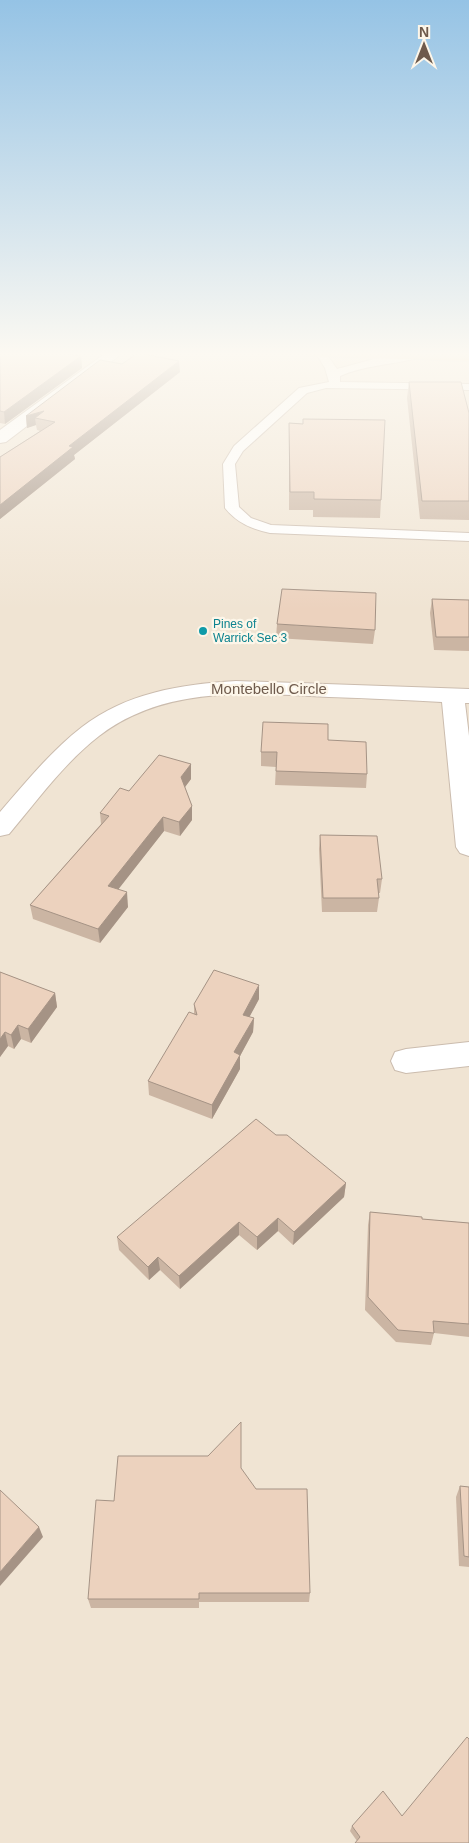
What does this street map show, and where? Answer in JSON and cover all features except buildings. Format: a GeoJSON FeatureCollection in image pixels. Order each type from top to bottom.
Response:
{"type":"FeatureCollection","features":[{"type":"Feature","properties":{"kind":"street","name":"Montebello Circle"},"geometry":{"type":"LineString","coordinates":[[0,828],[69,750],[92,730],[123,712],[159,697],[196,690],[250,686],[461,696]]}},
{"type":"Feature","properties":{"kind":"street"},"geometry":{"type":"LineString","coordinates":[[461,696],[469,846]]}},
{"type":"Feature","properties":{"kind":"street"},"geometry":{"type":"LineString","coordinates":[[406,1062],[469,1054]]}},
{"type":"Feature","properties":{"kind":"lane"},"geometry":{"type":"LineString","coordinates":[[249,438],[238,448],[229,464],[232,508],[246,521],[270,528],[469,537]]}},
{"type":"Feature","properties":{"kind":"shaded area"},"geometry":{"type":"Polygon","coordinates":[[[0,438],[469,438],[469,1843],[0,1843],[0,438]]]}},
{"type":"Feature","properties":{"kind":"place","name":"Pines of Warrick Sec 3"},"geometry":{"type":"Point","coordinates":[203,631]}}]}
